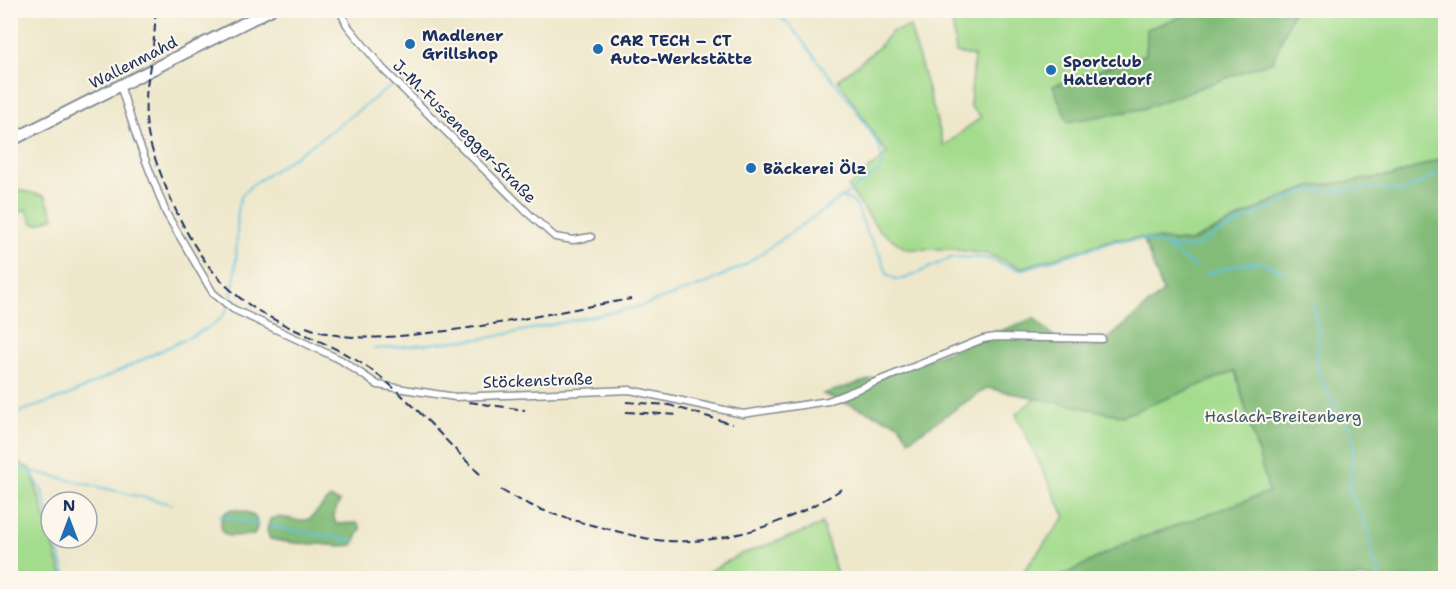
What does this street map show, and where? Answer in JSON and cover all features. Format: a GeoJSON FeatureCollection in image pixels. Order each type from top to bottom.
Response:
{"type":"FeatureCollection","features":[{"type":"Feature","properties":{"kind":"main road","name":"Wallenmahd"},"geometry":{"type":"LineString","coordinates":[[10,141],[270,10]]}},
{"type":"Feature","properties":{"kind":"street","name":"J.-M.-Fussenegger-Straße"},"geometry":{"type":"LineString","coordinates":[[340,10],[347,25],[383,69],[529,214],[555,237],[573,240],[591,237]]}},
{"type":"Feature","properties":{"kind":"street","name":"Stöckenstraße"},"geometry":{"type":"LineString","coordinates":[[120,85],[137,138],[166,213],[213,293],[233,309],[341,360],[378,385],[455,397],[630,390],[743,414],[828,401],[983,339],[995,337],[1102,339]]}},
{"type":"Feature","properties":{"kind":"green space"},"geometry":{"type":"Polygon","coordinates":[[[1193,10],[1293,11],[1273,61],[1142,109],[1068,122],[1053,86],[1146,54],[1147,29],[1189,14],[1193,10]]]}},
{"type":"Feature","properties":{"kind":"green space"},"geometry":{"type":"Polygon","coordinates":[[[951,11],[1193,11],[1148,29],[1146,54],[1054,86],[1068,122],[1273,61],[1293,11],[1445,11],[1445,157],[1396,175],[1310,187],[1274,201],[1190,242],[1143,238],[1115,239],[1021,268],[987,254],[951,249],[906,249],[879,230],[848,187],[887,154],[838,80],[878,48],[891,32],[910,27],[944,146],[981,117],[970,106],[974,56],[956,53],[951,11]]]}},
{"type":"Feature","properties":{"kind":"green space","name":"Haslach-Breitenberg"},"geometry":{"type":"Polygon","coordinates":[[[1445,157],[1445,578],[1058,578],[1124,544],[1269,492],[1235,371],[1123,416],[987,388],[909,440],[899,424],[823,394],[891,373],[1034,318],[1066,348],[1100,346],[1163,292],[1143,238],[1190,242],[1274,201],[1310,187],[1396,175],[1445,157]]]}},
{"type":"Feature","properties":{"kind":"green space"},"geometry":{"type":"Polygon","coordinates":[[[10,174],[18,190],[45,196],[54,217],[38,224],[33,223],[26,209],[11,217],[10,174]]]}},
{"type":"Feature","properties":{"kind":"green space","name":"Haslach-Breitenberg"},"geometry":{"type":"Polygon","coordinates":[[[1192,282],[1445,578],[1018,578],[1065,517],[1016,414],[1036,398],[1076,358],[1192,282]]]}},
{"type":"Feature","properties":{"kind":"green space"},"geometry":{"type":"Polygon","coordinates":[[[11,459],[31,469],[39,496],[39,550],[55,550],[63,578],[11,578],[11,459]]]}},
{"type":"Feature","properties":{"kind":"green space"},"geometry":{"type":"Polygon","coordinates":[[[330,498],[340,502],[333,515],[336,524],[357,523],[361,528],[353,545],[340,546],[270,539],[267,530],[270,519],[280,517],[300,521],[309,519],[330,498]]]}},
{"type":"Feature","properties":{"kind":"green space"},"geometry":{"type":"Polygon","coordinates":[[[232,509],[253,515],[257,523],[254,535],[229,536],[222,532],[222,518],[232,509]]]}},
{"type":"Feature","properties":{"kind":"green space"},"geometry":{"type":"Polygon","coordinates":[[[822,523],[838,578],[697,578],[739,555],[822,523]]]}},
{"type":"Feature","properties":{"kind":"waterway"},"geometry":{"type":"LineString","coordinates":[[374,349],[488,338],[641,306],[705,284],[746,264],[878,172],[882,164],[879,146],[857,111],[790,25],[774,12],[767,10]]}},
{"type":"Feature","properties":{"kind":"waterway"},"geometry":{"type":"LineString","coordinates":[[10,415],[67,396],[206,329],[218,321],[229,304],[232,292],[236,262],[238,206],[242,195],[252,185],[319,140],[391,86]]}},
{"type":"Feature","properties":{"kind":"waterway"},"geometry":{"type":"LineString","coordinates":[[843,198],[852,201],[857,207],[888,275],[896,279],[904,279],[953,257],[985,258],[1020,270],[1115,241],[1146,239],[1166,246],[1193,248],[1220,232],[1307,190],[1346,191],[1368,187],[1404,192],[1446,169]]}},
{"type":"Feature","properties":{"kind":"waterway"},"geometry":{"type":"LineString","coordinates":[[1166,246],[1195,267]]}},
{"type":"Feature","properties":{"kind":"waterway"},"geometry":{"type":"LineString","coordinates":[[1206,274],[1245,263],[1264,264],[1284,273]]}},
{"type":"Feature","properties":{"kind":"waterway"},"geometry":{"type":"LineString","coordinates":[[1313,305],[1319,334],[1316,356],[1318,372],[1337,410],[1353,431],[1353,459],[1348,489],[1369,531],[1372,557],[1379,571],[1379,578]]}},
{"type":"Feature","properties":{"kind":"waterway"},"geometry":{"type":"LineString","coordinates":[[10,466],[171,504]]}},
{"type":"Feature","properties":{"kind":"waterway"},"geometry":{"type":"LineString","coordinates":[[31,472],[41,490]]}},
{"type":"Feature","properties":{"kind":"waterway"},"geometry":{"type":"LineString","coordinates":[[220,515],[258,524]]}},
{"type":"Feature","properties":{"kind":"waterway"},"geometry":{"type":"LineString","coordinates":[[270,526],[354,541]]}},
{"type":"Feature","properties":{"kind":"waterway"},"geometry":{"type":"LineString","coordinates":[[58,550],[66,578]]}},
{"type":"Feature","properties":{"kind":"railway"},"geometry":{"type":"LineString","coordinates":[[155,10],[154,40],[146,98],[148,135],[173,204],[203,258],[229,288],[244,301],[275,320],[352,358],[380,377],[411,404],[483,477]]}},
{"type":"Feature","properties":{"kind":"railway"},"geometry":{"type":"LineString","coordinates":[[306,327],[351,337],[397,336],[454,330],[631,299]]}},
{"type":"Feature","properties":{"kind":"railway"},"geometry":{"type":"LineString","coordinates":[[469,402],[525,410]]}},
{"type":"Feature","properties":{"kind":"railway"},"geometry":{"type":"LineString","coordinates":[[626,402],[669,405],[732,424]]}},
{"type":"Feature","properties":{"kind":"railway"},"geometry":{"type":"LineString","coordinates":[[626,412],[678,415]]}},
{"type":"Feature","properties":{"kind":"railway"},"geometry":{"type":"LineString","coordinates":[[501,490],[551,513],[577,521],[651,539],[691,541],[714,539],[761,528],[804,510],[845,487]]}},
{"type":"Feature","properties":{"kind":"place","name":"Madlener Grillshop"},"geometry":{"type":"Point","coordinates":[410,44]}},
{"type":"Feature","properties":{"kind":"place","name":"CAR TECH – CT Auto-Werkstätte"},"geometry":{"type":"Point","coordinates":[598,49]}},
{"type":"Feature","properties":{"kind":"place","name":"Sportclub Hatlerdorf"},"geometry":{"type":"Point","coordinates":[1051,70]}},
{"type":"Feature","properties":{"kind":"place","name":"Bäckerei Ölz"},"geometry":{"type":"Point","coordinates":[751,168]}}]}
